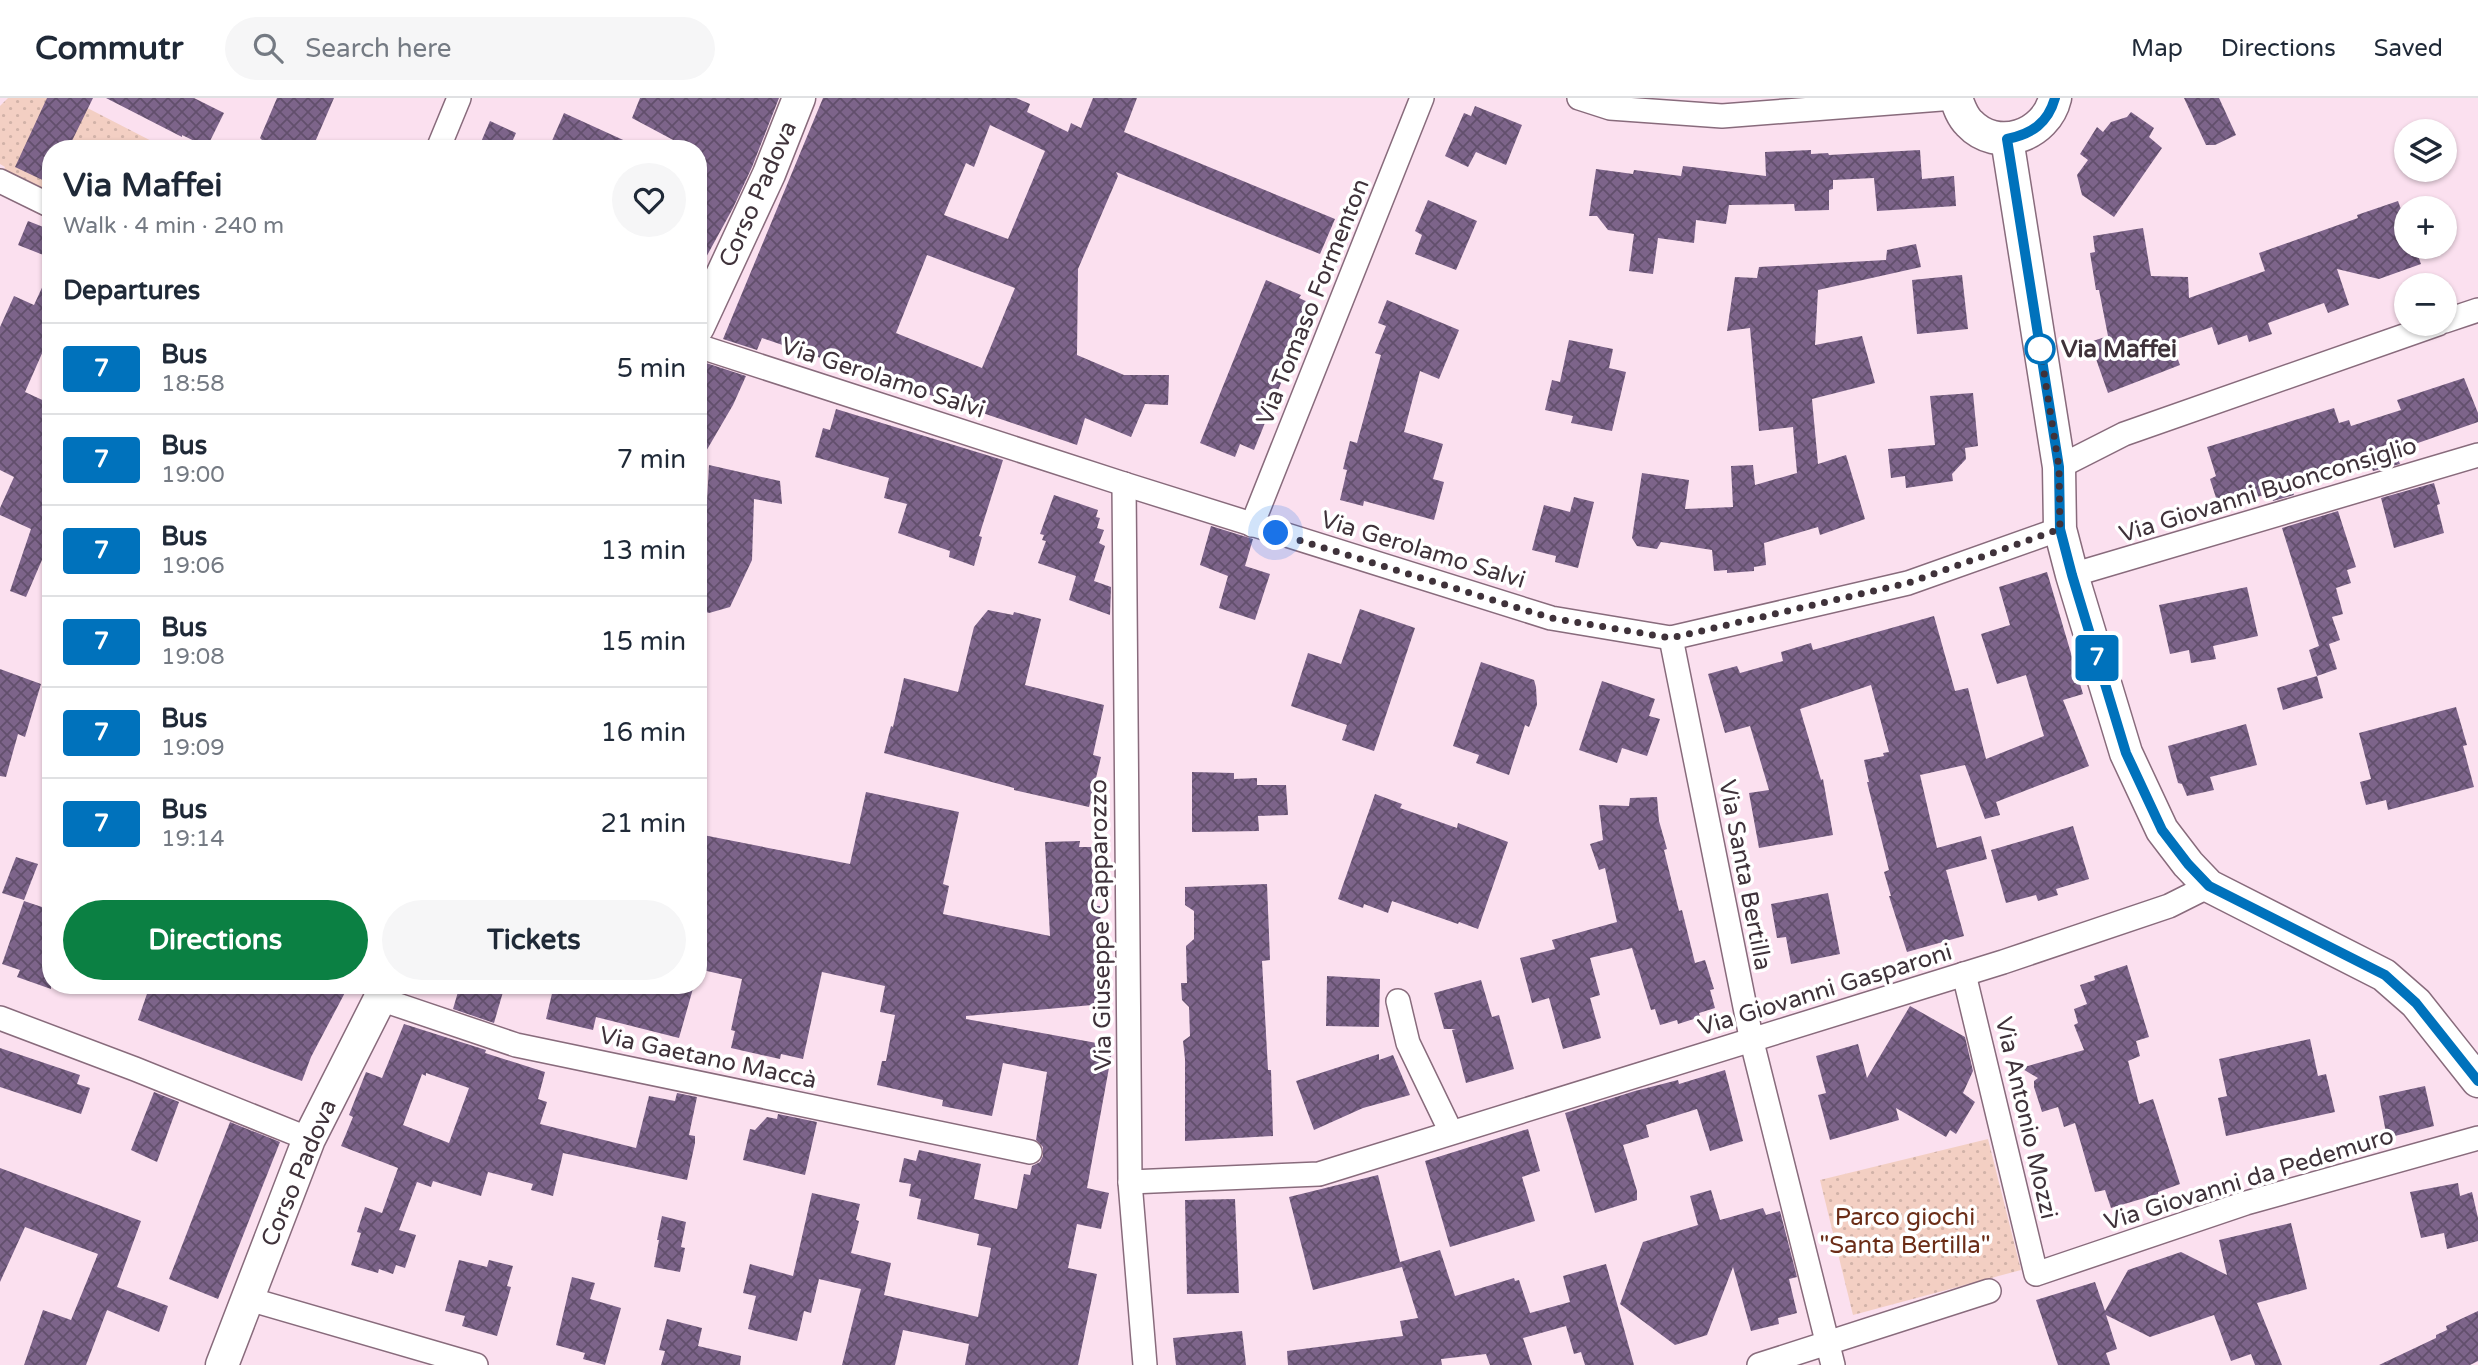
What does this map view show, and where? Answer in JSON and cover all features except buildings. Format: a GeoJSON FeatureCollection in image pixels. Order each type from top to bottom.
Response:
{"type":"FeatureCollection","features":[{"type":"Feature","properties":{"kind":"street"},"geometry":{"type":"LineString","coordinates":[[442,140],[458,98]]}},
{"type":"Feature","properties":{"kind":"street","name":"Corso Padova"},"geometry":{"type":"LineString","coordinates":[[707,308],[769,174],[799,98]]}},
{"type":"Feature","properties":{"kind":"street","name":"Via Tomaso Formenton"},"geometry":{"type":"LineString","coordinates":[[1252,525],[1422,98]]}},
{"type":"Feature","properties":{"kind":"street"},"geometry":{"type":"LineString","coordinates":[[1579,98],[1610,108],[1722,116],[1955,98],[1969,123],[1993,137],[2007,139],[2022,136],[2037,128],[2048,116],[2055,98]]}},
{"type":"Feature","properties":{"kind":"street"},"geometry":{"type":"LineString","coordinates":[[2007,139],[2059,467],[2060,529],[2126,753],[2162,830],[2209,886],[2385,975],[2416,1003],[2478,1082]]}},
{"type":"Feature","properties":{"kind":"street"},"geometry":{"type":"LineString","coordinates":[[0,181],[42,202]]}},
{"type":"Feature","properties":{"kind":"street"},"geometry":{"type":"LineString","coordinates":[[2457,317],[2478,310]]}},
{"type":"Feature","properties":{"kind":"street"},"geometry":{"type":"LineString","coordinates":[[2059,467],[2124,434],[2404,336]]}},
{"type":"Feature","properties":{"kind":"street","name":"Via Gerolamo Salvi"},"geometry":{"type":"LineString","coordinates":[[707,349],[1252,525],[1551,618],[1671,638],[1908,583],[2060,529]]}},
{"type":"Feature","properties":{"kind":"street","name":"Via Giovanni Buonconsiglio"},"geometry":{"type":"LineString","coordinates":[[2072,575],[2478,455]]}},
{"type":"Feature","properties":{"kind":"street","name":"Via Giuseppe Capparozzo"},"geometry":{"type":"LineString","coordinates":[[1124,484],[1130,1182],[1144,1365]]}},
{"type":"Feature","properties":{"kind":"street","name":"Via Santa Bertilla"},"geometry":{"type":"LineString","coordinates":[[1671,638],[1752,1041],[1831,1354]]}},
{"type":"Feature","properties":{"kind":"street","name":"Via Giovanni Gasparoni"},"geometry":{"type":"LineString","coordinates":[[1130,1182],[1319,1174],[1964,974],[2169,906],[2209,886]]}},
{"type":"Feature","properties":{"kind":"street","name":"Via Antonio Mozzi"},"geometry":{"type":"LineString","coordinates":[[1964,974],[2036,1274]]}},
{"type":"Feature","properties":{"kind":"street","name":"Corso Padova"},"geometry":{"type":"LineString","coordinates":[[222,1365],[309,1139],[382,994]]}},
{"type":"Feature","properties":{"kind":"street","name":"Via Gaetano Maccà"},"geometry":{"type":"LineString","coordinates":[[388,994],[516,1045],[1030,1152]]}},
{"type":"Feature","properties":{"kind":"street"},"geometry":{"type":"LineString","coordinates":[[1398,1001],[1408,1044],[1451,1132]]}},
{"type":"Feature","properties":{"kind":"street"},"geometry":{"type":"LineString","coordinates":[[0,1018],[309,1139]]}},
{"type":"Feature","properties":{"kind":"street","name":"Via Giovanni da Pedemuro"},"geometry":{"type":"LineString","coordinates":[[2036,1274],[2246,1203],[2478,1138]]}},
{"type":"Feature","properties":{"kind":"street"},"geometry":{"type":"LineString","coordinates":[[1759,1365],[1831,1354],[1989,1291]]}},
{"type":"Feature","properties":{"kind":"street"},"geometry":{"type":"LineString","coordinates":[[249,1299],[476,1365]]}},
{"type":"Feature","properties":{"kind":"green space"},"geometry":{"type":"Polygon","coordinates":[[[8,98],[68,98],[150,140],[42,140],[42,197],[0,178],[5,167],[0,164],[0,106],[8,98]]]}},
{"type":"Feature","properties":{"kind":"green space","name":"Parco giochi \"Santa Bertilla\""},"geometry":{"type":"Polygon","coordinates":[[[1988,1139],[2021,1270],[1853,1315],[1820,1180],[1988,1139]]]}},
{"type":"Feature","properties":{"kind":"bus line","name":"7"},"geometry":{"type":"LineString","coordinates":[[2055,98],[2048,116],[2037,128],[2022,136],[2007,139],[2059,467],[2060,529],[2126,753],[2162,830],[2209,886],[2385,975],[2416,1003],[2478,1081]]}},
{"type":"Feature","properties":{"kind":"place","name":"Via Maffei"},"geometry":{"type":"Point","coordinates":[2040,349]}},
{"type":"Feature","properties":{"kind":"route"},"geometry":{"type":"LineString","coordinates":[[1276,533],[1551,618],[1671,638],[1908,583],[2060,529],[2059,467],[2039,341],[2040,349]]}}]}
